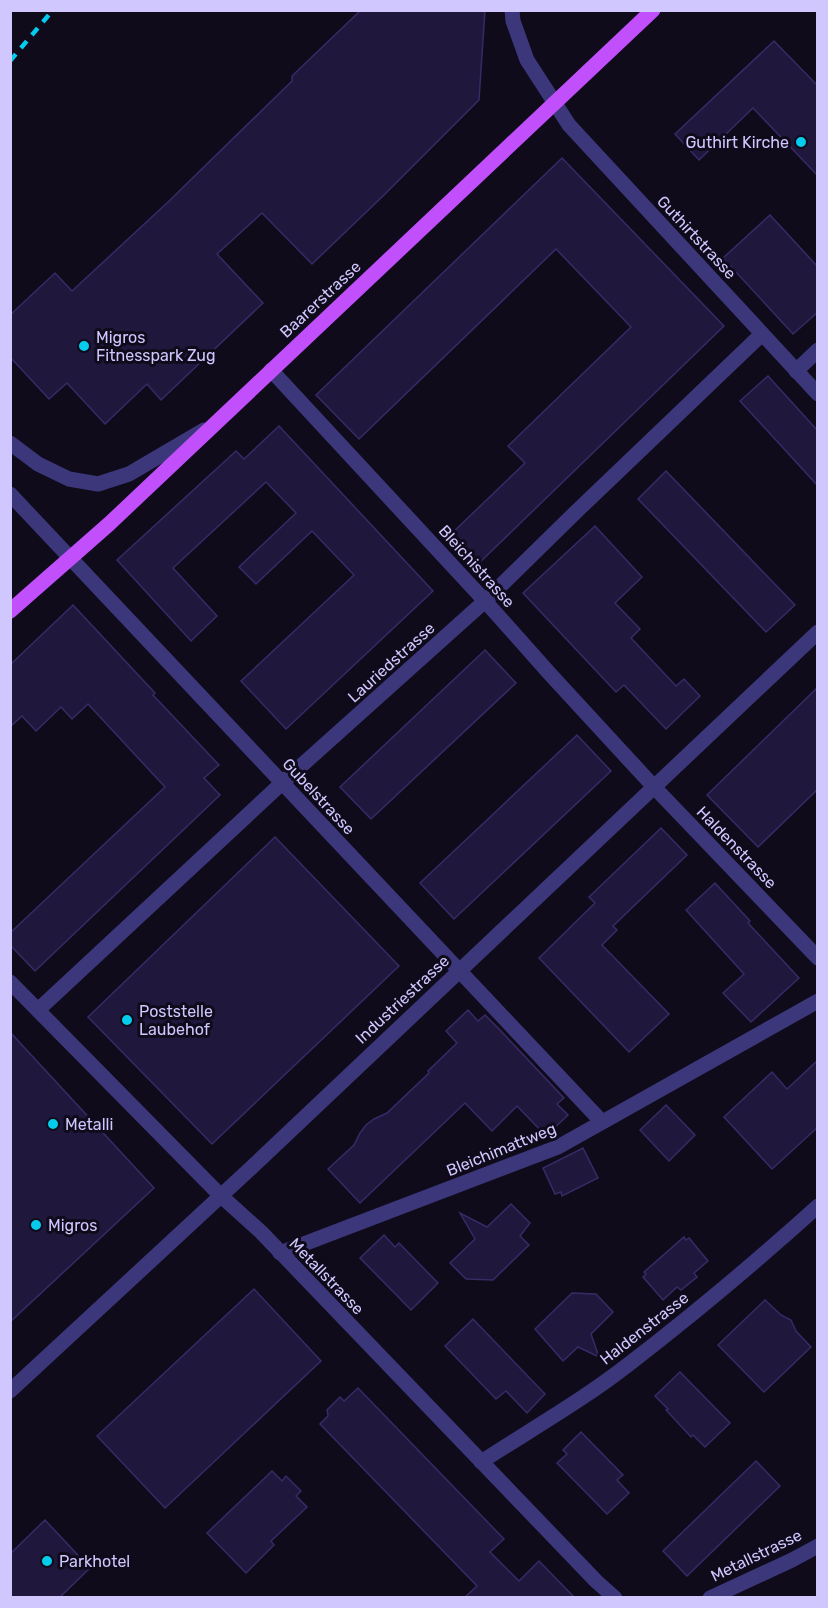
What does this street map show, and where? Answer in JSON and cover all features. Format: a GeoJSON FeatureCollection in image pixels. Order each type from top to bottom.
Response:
{"type":"FeatureCollection","features":[{"type":"Feature","properties":{"kind":"main road","name":"Baarerstrasse"},"geometry":{"type":"LineString","coordinates":[[10,611],[109,524],[653,10]]}},
{"type":"Feature","properties":{"kind":"street","name":"Guthirtstrasse"},"geometry":{"type":"LineString","coordinates":[[512,10],[513,21],[527,60],[568,125],[818,394]]}},
{"type":"Feature","properties":{"kind":"street","name":"Lauriedstrasse"},"geometry":{"type":"LineString","coordinates":[[38,1010],[282,783],[485,601],[762,334]]}},
{"type":"Feature","properties":{"kind":"street"},"geometry":{"type":"LineString","coordinates":[[796,371],[818,350]]}},
{"type":"Feature","properties":{"kind":"street","name":"Bleichistrasse"},"geometry":{"type":"LineString","coordinates":[[271,370],[655,788]]}},
{"type":"Feature","properties":{"kind":"street"},"geometry":{"type":"LineString","coordinates":[[10,443],[38,464],[69,479],[98,484],[129,474],[219,421]]}},
{"type":"Feature","properties":{"kind":"street","name":"Gubelstrasse"},"geometry":{"type":"LineString","coordinates":[[10,494],[602,1122]]}},
{"type":"Feature","properties":{"kind":"street","name":"Industriestrasse"},"geometry":{"type":"LineString","coordinates":[[10,1391],[251,1168],[818,632]]}},
{"type":"Feature","properties":{"kind":"street","name":"Haldenstrasse"},"geometry":{"type":"LineString","coordinates":[[655,788],[818,958]]}},
{"type":"Feature","properties":{"kind":"street","name":"Metallstrasse"},"geometry":{"type":"LineString","coordinates":[[10,982],[220,1195],[261,1232],[596,1581],[615,1598]]}},
{"type":"Feature","properties":{"kind":"street","name":"Bleichimattweg"},"geometry":{"type":"LineString","coordinates":[[280,1253],[558,1147],[818,1001]]}},
{"type":"Feature","properties":{"kind":"street","name":"Haldenstrasse"},"geometry":{"type":"LineString","coordinates":[[481,1462],[628,1366],[751,1266],[818,1206]]}},
{"type":"Feature","properties":{"kind":"street","name":"Metallstrasse"},"geometry":{"type":"LineString","coordinates":[[710,1598],[818,1546]]}},
{"type":"Feature","properties":{"kind":"building"},"geometry":{"type":"Polygon","coordinates":[[[361,10],[485,10],[479,100],[312,264],[262,213],[217,254],[263,303],[161,400],[147,384],[105,424],[67,383],[49,399],[10,357],[10,315],[55,273],[72,291],[168,202],[292,81],[292,76],[361,10]]]}},
{"type":"Feature","properties":{"kind":"building","name":"Guthirt Kirche"},"geometry":{"type":"Polygon","coordinates":[[[774,41],[818,86],[818,176],[753,108],[699,160],[675,134],[774,41]]]}},
{"type":"Feature","properties":{"kind":"building"},"geometry":{"type":"Polygon","coordinates":[[[562,158],[724,326],[476,566],[448,537],[525,463],[508,446],[631,327],[556,249],[359,439],[316,395],[562,158]]]}},
{"type":"Feature","properties":{"kind":"building"},"geometry":{"type":"Polygon","coordinates":[[[770,215],[818,267],[818,312],[793,334],[723,258],[770,215]]]}},
{"type":"Feature","properties":{"kind":"building"},"geometry":{"type":"Polygon","coordinates":[[[768,376],[818,431],[818,486],[740,401],[768,376]]]}},
{"type":"Feature","properties":{"kind":"building"},"geometry":{"type":"Polygon","coordinates":[[[279,426],[433,591],[286,729],[241,681],[354,575],[312,531],[256,584],[239,567],[296,513],[266,482],[173,568],[217,616],[191,641],[117,560],[236,451],[244,459],[279,426]]]}},
{"type":"Feature","properties":{"kind":"building"},"geometry":{"type":"Polygon","coordinates":[[[666,471],[795,605],[766,632],[638,499],[666,471]]]}},
{"type":"Feature","properties":{"kind":"building"},"geometry":{"type":"Polygon","coordinates":[[[595,526],[642,577],[615,603],[640,629],[631,638],[676,686],[684,679],[700,696],[666,729],[624,685],[616,692],[523,593],[595,526]]]}},
{"type":"Feature","properties":{"kind":"building"},"geometry":{"type":"Polygon","coordinates":[[[73,605],[219,765],[204,778],[220,795],[35,971],[10,945],[10,933],[165,787],[88,704],[72,719],[61,707],[36,731],[22,716],[10,727],[11,664],[73,605]]]}},
{"type":"Feature","properties":{"kind":"building"},"geometry":{"type":"Polygon","coordinates":[[[485,650],[516,683],[371,819],[340,787],[485,650]]]}},
{"type":"Feature","properties":{"kind":"building"},"geometry":{"type":"Polygon","coordinates":[[[818,687],[818,789],[758,847],[707,795],[818,687]]]}},
{"type":"Feature","properties":{"kind":"building"},"geometry":{"type":"Polygon","coordinates":[[[577,735],[611,771],[454,919],[420,883],[577,735]]]}},
{"type":"Feature","properties":{"kind":"building"},"geometry":{"type":"Polygon","coordinates":[[[661,828],[687,855],[613,926],[617,930],[602,945],[669,1014],[629,1052],[539,958],[595,903],[589,897],[661,828]]]}},
{"type":"Feature","properties":{"kind":"building"},"geometry":{"type":"Polygon","coordinates":[[[275,837],[399,966],[212,1144],[88,1017],[275,837]]]}},
{"type":"Feature","properties":{"kind":"building"},"geometry":{"type":"Polygon","coordinates":[[[715,883],[799,978],[751,1022],[723,993],[744,974],[686,910],[715,883]]]}},
{"type":"Feature","properties":{"kind":"building"},"geometry":{"type":"Polygon","coordinates":[[[468,1010],[478,1021],[485,1015],[499,1029],[564,1098],[557,1104],[568,1115],[546,1136],[517,1106],[492,1131],[465,1103],[360,1203],[328,1169],[354,1145],[366,1125],[387,1113],[457,1043],[446,1031],[468,1010]]]}},
{"type":"Feature","properties":{"kind":"building","name":"Metalli"},"geometry":{"type":"Polygon","coordinates":[[[10,1032],[154,1188],[10,1322],[10,1032]]]}},
{"type":"Feature","properties":{"kind":"building"},"geometry":{"type":"Polygon","coordinates":[[[818,1060],[818,1127],[772,1169],[724,1117],[772,1072],[787,1089],[818,1060]]]}},
{"type":"Feature","properties":{"kind":"building"},"geometry":{"type":"Polygon","coordinates":[[[666,1105],[695,1135],[669,1161],[640,1130],[666,1105]]]}},
{"type":"Feature","properties":{"kind":"building"},"geometry":{"type":"Polygon","coordinates":[[[583,1148],[598,1178],[562,1196],[561,1192],[555,1194],[543,1168],[583,1148]]]}},
{"type":"Feature","properties":{"kind":"building"},"geometry":{"type":"Polygon","coordinates":[[[511,1204],[530,1223],[520,1236],[529,1245],[493,1280],[466,1279],[450,1263],[475,1239],[460,1213],[487,1227],[511,1204]]]}},
{"type":"Feature","properties":{"kind":"building"},"geometry":{"type":"Polygon","coordinates":[[[384,1235],[395,1247],[399,1243],[438,1283],[411,1310],[360,1258],[384,1235]]]}},
{"type":"Feature","properties":{"kind":"building"},"geometry":{"type":"Polygon","coordinates":[[[684,1237],[686,1240],[689,1238],[708,1261],[694,1273],[697,1277],[681,1290],[677,1287],[663,1300],[643,1277],[646,1274],[644,1272],[684,1237]]]}},
{"type":"Feature","properties":{"kind":"building"},"geometry":{"type":"Polygon","coordinates":[[[254,1289],[321,1361],[165,1508],[97,1436],[254,1289]]]}},
{"type":"Feature","properties":{"kind":"building"},"geometry":{"type":"Polygon","coordinates":[[[572,1293],[596,1294],[613,1312],[591,1334],[599,1357],[578,1347],[563,1361],[535,1329],[572,1293]]]}},
{"type":"Feature","properties":{"kind":"building"},"geometry":{"type":"Polygon","coordinates":[[[765,1300],[781,1315],[791,1320],[796,1331],[811,1347],[764,1392],[718,1345],[765,1300]]]}},
{"type":"Feature","properties":{"kind":"building"},"geometry":{"type":"Polygon","coordinates":[[[473,1319],[545,1394],[527,1413],[506,1391],[496,1399],[445,1346],[473,1319]]]}},
{"type":"Feature","properties":{"kind":"building"},"geometry":{"type":"Polygon","coordinates":[[[680,1372],[730,1423],[705,1447],[693,1435],[691,1437],[655,1396],[680,1372]]]}},
{"type":"Feature","properties":{"kind":"building"},"geometry":{"type":"Polygon","coordinates":[[[358,1388],[504,1539],[490,1552],[519,1581],[539,1561],[575,1598],[464,1598],[477,1586],[320,1424],[328,1416],[327,1410],[340,1397],[344,1401],[358,1388]]]}},
{"type":"Feature","properties":{"kind":"building"},"geometry":{"type":"Polygon","coordinates":[[[581,1432],[623,1475],[617,1480],[629,1493],[607,1514],[557,1463],[567,1454],[563,1450],[581,1432]]]}},
{"type":"Feature","properties":{"kind":"building"},"geometry":{"type":"Polygon","coordinates":[[[756,1461],[780,1486],[687,1576],[663,1551],[756,1461]]]}},
{"type":"Feature","properties":{"kind":"building"},"geometry":{"type":"Polygon","coordinates":[[[272,1471],[282,1481],[286,1476],[301,1491],[296,1496],[307,1507],[271,1541],[274,1545],[246,1573],[207,1533],[272,1471]]]}},
{"type":"Feature","properties":{"kind":"building","name":"Parkhotel"},"geometry":{"type":"Polygon","coordinates":[[[45,1520],[90,1568],[59,1598],[10,1598],[10,1554],[45,1520]]]}},
{"type":"Feature","properties":{"kind":"railway"},"geometry":{"type":"LineString","coordinates":[[10,61],[53,10]]}},
{"type":"Feature","properties":{"kind":"place","name":"Guthirt Kirche"},"geometry":{"type":"Point","coordinates":[801,142]}},
{"type":"Feature","properties":{"kind":"place","name":"Migros Fitnesspark Zug"},"geometry":{"type":"Point","coordinates":[84,346]}},
{"type":"Feature","properties":{"kind":"place","name":"Poststelle Laubehof"},"geometry":{"type":"Point","coordinates":[127,1020]}},
{"type":"Feature","properties":{"kind":"place","name":"Metalli"},"geometry":{"type":"Point","coordinates":[53,1124]}},
{"type":"Feature","properties":{"kind":"place","name":"Migros"},"geometry":{"type":"Point","coordinates":[36,1225]}},
{"type":"Feature","properties":{"kind":"place","name":"Parkhotel"},"geometry":{"type":"Point","coordinates":[47,1561]}}]}
